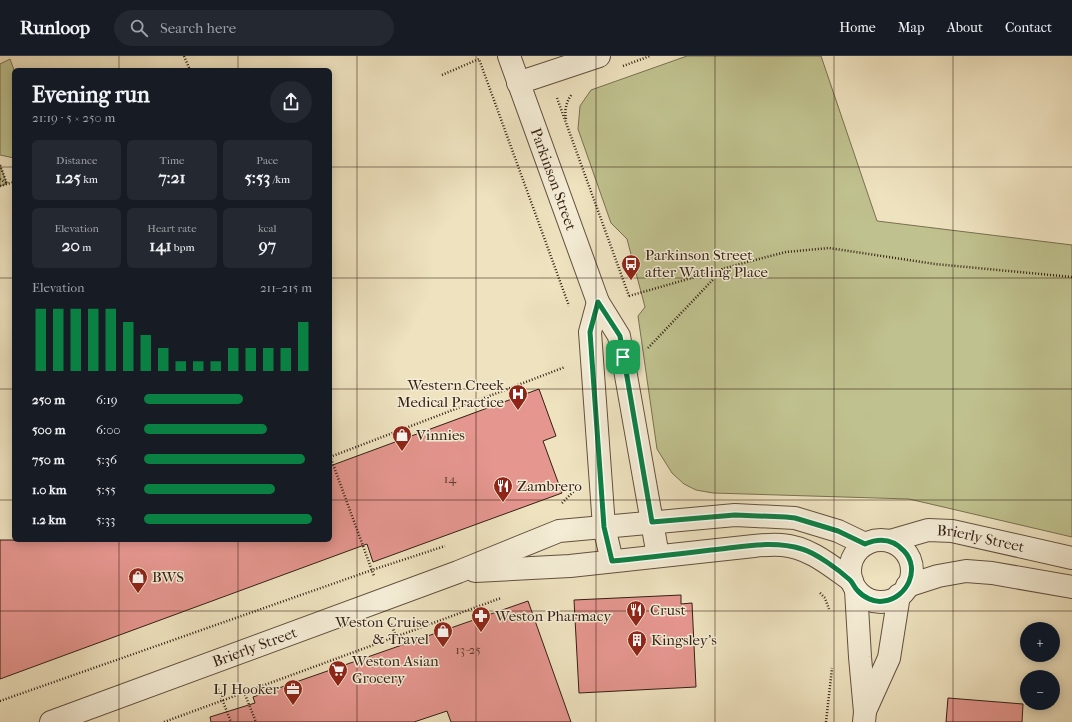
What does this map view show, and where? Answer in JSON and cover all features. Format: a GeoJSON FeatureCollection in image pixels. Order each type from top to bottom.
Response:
{"type":"FeatureCollection","features":[{"type":"Feature","properties":{"kind":"street","name":"Parkinson Street"},"geometry":{"type":"LineString","coordinates":[[509,56],[598,302],[620,336],[658,556]]}},
{"type":"Feature","properties":{"kind":"street"},"geometry":{"type":"LineString","coordinates":[[518,83],[599,56]]}},
{"type":"Feature","properties":{"kind":"street"},"geometry":{"type":"LineString","coordinates":[[598,302],[590,332],[604,527],[612,561]]}},
{"type":"Feature","properties":{"kind":"street","name":"Brierly Street"},"geometry":{"type":"LineString","coordinates":[[51,722],[458,572],[560,531],[735,515],[786,517],[795,518],[838,531],[865,544]]}},
{"type":"Feature","properties":{"kind":"street","name":"Brierly Street"},"geometry":{"type":"LineString","coordinates":[[890,541],[928,530],[952,530],[1072,558]]}},
{"type":"Feature","properties":{"kind":"street"},"geometry":{"type":"LineString","coordinates":[[873,540],[890,541],[898,545],[905,552],[911,568],[911,578],[903,591],[889,658],[864,717],[854,585],[850,572],[851,564],[853,556],[865,544],[873,540]]}},
{"type":"Feature","properties":{"kind":"street","name":"Brierly Street"},"geometry":{"type":"LineString","coordinates":[[458,572],[570,566],[783,544],[803,549],[820,558],[854,585]]}},
{"type":"Feature","properties":{"kind":"street","name":"Brierly Street"},"geometry":{"type":"LineString","coordinates":[[903,591],[938,576],[966,571],[992,573],[1072,587]]}},
{"type":"Feature","properties":{"kind":"street"},"geometry":{"type":"LineString","coordinates":[[854,585],[864,596],[872,600],[882,602],[891,599],[903,591]]}},
{"type":"Feature","properties":{"kind":"path"},"geometry":{"type":"LineString","coordinates":[[184,56],[189,68]]}},
{"type":"Feature","properties":{"kind":"path"},"geometry":{"type":"LineString","coordinates":[[442,75],[479,59],[570,311]]}},
{"type":"Feature","properties":{"kind":"path"},"geometry":{"type":"LineString","coordinates":[[548,73],[629,296],[724,268],[786,252],[829,248],[935,264],[1072,277]]}},
{"type":"Feature","properties":{"kind":"path"},"geometry":{"type":"LineString","coordinates":[[0,165],[7,184]]}},
{"type":"Feature","properties":{"kind":"path"},"geometry":{"type":"LineString","coordinates":[[0,179],[7,184]]}},
{"type":"Feature","properties":{"kind":"path"},"geometry":{"type":"LineString","coordinates":[[0,186],[12,183]]}},
{"type":"Feature","properties":{"kind":"path"},"geometry":{"type":"LineString","coordinates":[[623,357],[642,354],[724,268]]}},
{"type":"Feature","properties":{"kind":"path"},"geometry":{"type":"LineString","coordinates":[[332,456],[575,363],[592,360]]}},
{"type":"Feature","properties":{"kind":"path"},"geometry":{"type":"LineString","coordinates":[[332,462],[396,636]]}},
{"type":"Feature","properties":{"kind":"path"},"geometry":{"type":"LineString","coordinates":[[560,506],[576,489]]}},
{"type":"Feature","properties":{"kind":"path"},"geometry":{"type":"LineString","coordinates":[[0,702],[420,554]]}},
{"type":"Feature","properties":{"kind":"path"},"geometry":{"type":"LineString","coordinates":[[815,587],[826,598],[831,614]]}},
{"type":"Feature","properties":{"kind":"path"},"geometry":{"type":"LineString","coordinates":[[164,722],[508,595]]}},
{"type":"Feature","properties":{"kind":"path"},"geometry":{"type":"LineString","coordinates":[[826,722],[833,663]]}},
{"type":"Feature","properties":{"kind":"path"},"geometry":{"type":"LineString","coordinates":[[244,692],[256,722]]}},
{"type":"Feature","properties":{"kind":"green space"},"geometry":{"type":"Polygon","coordinates":[[[687,56],[821,56],[877,221],[1072,245],[1072,537],[909,499],[713,493],[696,490],[684,484],[672,473],[657,449],[638,316],[645,307],[627,239],[611,223],[578,129],[580,106],[591,90],[687,56]]]}},
{"type":"Feature","properties":{"kind":"green space"},"geometry":{"type":"Polygon","coordinates":[[[10,59],[13,68],[12,68],[12,158],[0,155],[0,64],[10,59]]]}},
{"type":"Feature","properties":{"kind":"green space"},"geometry":{"type":"Polygon","coordinates":[[[0,165],[7,184],[0,186],[0,165]]]}},
{"type":"Feature","properties":{"kind":"building"},"geometry":{"type":"Polygon","coordinates":[[[539,389],[556,436],[543,441],[562,493],[373,562],[367,544],[0,679],[0,540],[12,540],[12,542],[332,542],[332,465],[539,389]]]}},
{"type":"Feature","properties":{"kind":"building","name":"Kingsley's"},"geometry":{"type":"Polygon","coordinates":[[[681,595],[681,604],[692,603],[696,687],[579,693],[574,600],[681,595]]]}},
{"type":"Feature","properties":{"kind":"building"},"geometry":{"type":"Polygon","coordinates":[[[528,601],[571,722],[451,722],[447,711],[414,722],[211,722],[210,717],[255,703],[253,697],[528,601]]]}},
{"type":"Feature","properties":{"kind":"building"},"geometry":{"type":"Polygon","coordinates":[[[948,698],[1020,704],[1020,710],[1023,710],[1022,722],[946,722],[948,698]]]}},
{"type":"Feature","properties":{"kind":"place","name":"Parkinson Street after Watling Place"},"geometry":{"type":"Point","coordinates":[631,281]}},
{"type":"Feature","properties":{"kind":"place","name":"Western Creek Medical Practice"},"geometry":{"type":"Point","coordinates":[518,411]}},
{"type":"Feature","properties":{"kind":"place","name":"Vinnies"},"geometry":{"type":"Point","coordinates":[402,452]}},
{"type":"Feature","properties":{"kind":"place","name":"Zambrero"},"geometry":{"type":"Point","coordinates":[503,503]}},
{"type":"Feature","properties":{"kind":"place","name":"BWS"},"geometry":{"type":"Point","coordinates":[138,594]}},
{"type":"Feature","properties":{"kind":"place","name":"Crust"},"geometry":{"type":"Point","coordinates":[636,627]}},
{"type":"Feature","properties":{"kind":"place","name":"Weston Pharmacy"},"geometry":{"type":"Point","coordinates":[481,633]}},
{"type":"Feature","properties":{"kind":"place","name":"Weston Cruise & Travel"},"geometry":{"type":"Point","coordinates":[443,648]}},
{"type":"Feature","properties":{"kind":"place","name":"Kingsley's"},"geometry":{"type":"Point","coordinates":[637,657]}},
{"type":"Feature","properties":{"kind":"place","name":"Weston Asian Grocery"},"geometry":{"type":"Point","coordinates":[338,687]}},
{"type":"Feature","properties":{"kind":"place","name":"LJ Hooker"},"geometry":{"type":"Point","coordinates":[293,706]}},
{"type":"Feature","properties":{"kind":"route"},"geometry":{"type":"LineString","coordinates":[[598,302],[620,336],[623,357],[652,522],[735,515],[786,517],[795,518],[838,531],[865,544],[873,540],[890,541],[898,545],[905,552],[909,560],[911,578],[904,591],[900,595],[882,602],[872,600],[856,590],[852,581],[820,558],[803,549],[783,544],[612,561],[604,527],[590,332],[598,302]]}}]}
